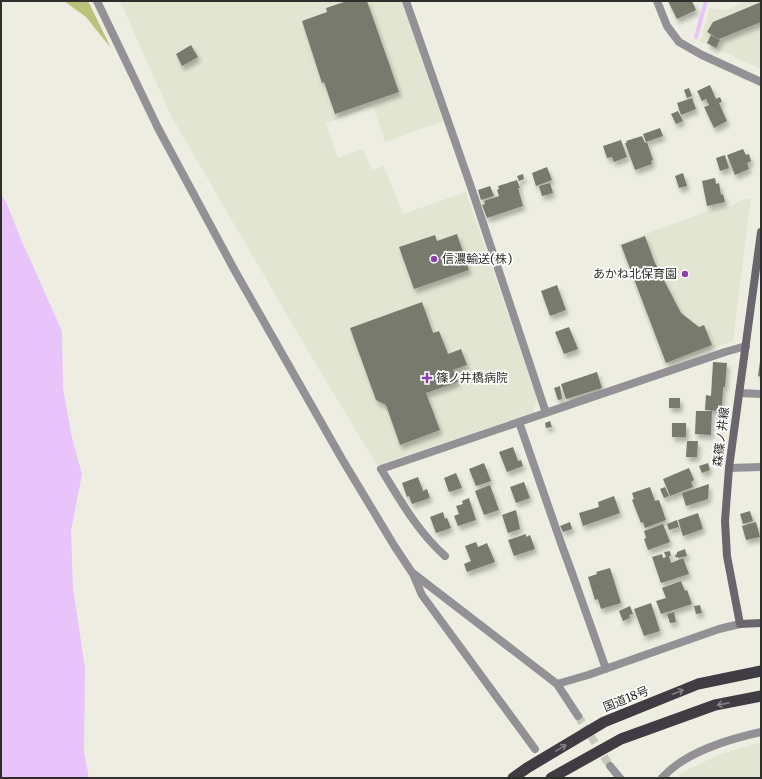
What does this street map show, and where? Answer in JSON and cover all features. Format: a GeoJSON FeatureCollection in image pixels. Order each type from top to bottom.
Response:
{"type":"FeatureCollection","features":[{"type":"Feature","properties":{"kind":"highway","name":"国道18号"},"geometry":{"type":"LineString","coordinates":[[513,778],[604,722],[698,684],[761,671]]}},
{"type":"Feature","properties":{"kind":"highway"},"geometry":{"type":"LineString","coordinates":[[551,778],[621,739],[714,705],[761,696]]}},
{"type":"Feature","properties":{"kind":"main road","name":"森篠ノ井線"},"geometry":{"type":"LineString","coordinates":[[740,624],[727,556],[725,521],[729,468],[761,232]]}},
{"type":"Feature","properties":{"kind":"main road"},"geometry":{"type":"LineString","coordinates":[[740,624],[761,624]]}},
{"type":"Feature","properties":{"kind":"street"},"geometry":{"type":"LineString","coordinates":[[97,1],[158,128],[235,271],[342,459],[395,547],[414,574],[422,595],[535,749]]}},
{"type":"Feature","properties":{"kind":"street"},"geometry":{"type":"LineString","coordinates":[[406,1],[471,187],[546,413]]}},
{"type":"Feature","properties":{"kind":"street"},"geometry":{"type":"LineString","coordinates":[[656,1],[667,26],[680,42],[702,55],[761,82]]}},
{"type":"Feature","properties":{"kind":"street"},"geometry":{"type":"LineString","coordinates":[[444,556],[431,544],[419,529],[381,469],[724,352],[746,346]]}},
{"type":"Feature","properties":{"kind":"street"},"geometry":{"type":"LineString","coordinates":[[739,393],[761,394]]}},
{"type":"Feature","properties":{"kind":"street"},"geometry":{"type":"LineString","coordinates":[[519,422],[606,669]]}},
{"type":"Feature","properties":{"kind":"street"},"geometry":{"type":"LineString","coordinates":[[729,468],[761,467]]}},
{"type":"Feature","properties":{"kind":"street"},"geometry":{"type":"LineString","coordinates":[[414,574],[558,684],[578,716]]}},
{"type":"Feature","properties":{"kind":"street"},"geometry":{"type":"LineString","coordinates":[[558,684],[606,669],[719,628],[740,624]]}},
{"type":"Feature","properties":{"kind":"street"},"geometry":{"type":"LineString","coordinates":[[662,778],[668,771],[683,761],[706,749],[731,740],[761,732]]}},
{"type":"Feature","properties":{"kind":"street"},"geometry":{"type":"LineString","coordinates":[[610,766],[620,778]]}},
{"type":"Feature","properties":{"kind":"shaded area"},"geometry":{"type":"Polygon","coordinates":[[[120,1],[403,1],[443,121],[385,142],[373,106],[326,123],[338,158],[363,149],[372,170],[384,166],[403,214],[466,192],[537,399],[533,413],[377,465],[312,358],[170,114],[120,1]]]}},
{"type":"Feature","properties":{"kind":"shaded area"},"geometry":{"type":"Polygon","coordinates":[[[746,1],[761,1],[761,69],[700,41],[710,8],[720,10],[729,9],[746,1]]]}},
{"type":"Feature","properties":{"kind":"shaded area"},"geometry":{"type":"Polygon","coordinates":[[[1,195],[7,204],[62,331],[63,388],[72,438],[82,474],[71,531],[73,588],[85,668],[84,752],[89,778],[1,778],[1,195]]]}},
{"type":"Feature","properties":{"kind":"shaded area","name":"あかね北保育園"},"geometry":{"type":"Polygon","coordinates":[[[751,198],[733,341],[664,366],[618,244],[714,209],[731,206],[742,200],[751,198]]]}},
{"type":"Feature","properties":{"kind":"shaded area"},"geometry":{"type":"Polygon","coordinates":[[[761,742],[761,778],[675,778],[685,771],[718,755],[761,742]]]}},
{"type":"Feature","properties":{"kind":"green space"},"geometry":{"type":"Polygon","coordinates":[[[64,1],[88,1],[111,48],[86,17],[64,1]]]}},
{"type":"Feature","properties":{"kind":"building"},"geometry":{"type":"Polygon","coordinates":[[[347,1],[367,1],[399,92],[335,114],[324,82],[322,83],[302,21],[327,12],[326,8],[347,1]]]}},
{"type":"Feature","properties":{"kind":"building"},"geometry":{"type":"Polygon","coordinates":[[[668,1],[692,1],[696,10],[677,19],[668,1]]]}},
{"type":"Feature","properties":{"kind":"building"},"geometry":{"type":"Polygon","coordinates":[[[761,2],[761,22],[719,39],[707,32],[713,22],[761,2]]]}},
{"type":"Feature","properties":{"kind":"building"},"geometry":{"type":"Polygon","coordinates":[[[711,35],[720,40],[716,48],[707,43],[711,35]]]}},
{"type":"Feature","properties":{"kind":"building"},"geometry":{"type":"Polygon","coordinates":[[[191,45],[198,57],[182,66],[176,54],[191,45]]]}},
{"type":"Feature","properties":{"kind":"building"},"geometry":{"type":"Polygon","coordinates":[[[710,85],[716,99],[720,97],[722,102],[719,103],[727,121],[714,128],[704,107],[709,105],[706,99],[702,101],[697,91],[710,85]]]}},
{"type":"Feature","properties":{"kind":"building"},"geometry":{"type":"Polygon","coordinates":[[[689,88],[692,96],[687,98],[684,90],[689,88]]]}},
{"type":"Feature","properties":{"kind":"building"},"geometry":{"type":"Polygon","coordinates":[[[692,98],[696,109],[681,115],[677,103],[692,98]]]}},
{"type":"Feature","properties":{"kind":"building"},"geometry":{"type":"Polygon","coordinates":[[[678,111],[683,121],[676,124],[671,114],[678,111]]]}},
{"type":"Feature","properties":{"kind":"building"},"geometry":{"type":"Polygon","coordinates":[[[660,128],[663,136],[646,142],[643,134],[660,128]]]}},
{"type":"Feature","properties":{"kind":"building"},"geometry":{"type":"Polygon","coordinates":[[[642,136],[645,143],[647,142],[653,160],[651,161],[652,164],[635,170],[625,143],[627,143],[626,141],[642,136]]]}},
{"type":"Feature","properties":{"kind":"building"},"geometry":{"type":"Polygon","coordinates":[[[621,140],[627,157],[614,162],[612,157],[607,158],[603,146],[621,140]]]}},
{"type":"Feature","properties":{"kind":"building"},"geometry":{"type":"Polygon","coordinates":[[[743,149],[746,155],[749,154],[751,161],[747,163],[749,169],[735,175],[727,155],[743,149]]]}},
{"type":"Feature","properties":{"kind":"building"},"geometry":{"type":"Polygon","coordinates":[[[725,155],[729,168],[720,171],[716,158],[725,155]]]}},
{"type":"Feature","properties":{"kind":"building"},"geometry":{"type":"Polygon","coordinates":[[[547,167],[552,180],[536,186],[532,173],[547,167]]]}},
{"type":"Feature","properties":{"kind":"building"},"geometry":{"type":"Polygon","coordinates":[[[683,173],[687,186],[679,188],[675,176],[683,173]]]}},
{"type":"Feature","properties":{"kind":"building"},"geometry":{"type":"Polygon","coordinates":[[[523,174],[524,179],[519,181],[517,176],[523,174]]]}},
{"type":"Feature","properties":{"kind":"building"},"geometry":{"type":"Polygon","coordinates":[[[715,178],[716,184],[719,183],[721,195],[723,194],[725,202],[707,206],[702,181],[715,178]]]}},
{"type":"Feature","properties":{"kind":"building"},"geometry":{"type":"Polygon","coordinates":[[[517,180],[523,206],[487,218],[482,205],[485,204],[484,201],[499,196],[497,190],[499,189],[498,186],[517,180]]]}},
{"type":"Feature","properties":{"kind":"building"},"geometry":{"type":"Polygon","coordinates":[[[550,183],[553,193],[542,196],[539,186],[550,183]]]}},
{"type":"Feature","properties":{"kind":"building"},"geometry":{"type":"Polygon","coordinates":[[[490,186],[494,196],[481,200],[478,190],[490,186]]]}},
{"type":"Feature","properties":{"kind":"building","name":"信濃輸送(株)"},"geometry":{"type":"Polygon","coordinates":[[[457,234],[469,270],[414,289],[399,247],[435,235],[437,241],[457,234]]]}},
{"type":"Feature","properties":{"kind":"building"},"geometry":{"type":"Polygon","coordinates":[[[645,236],[654,261],[681,313],[699,327],[704,325],[712,345],[666,363],[621,245],[645,236]]]}},
{"type":"Feature","properties":{"kind":"building"},"geometry":{"type":"Polygon","coordinates":[[[557,285],[566,310],[550,316],[541,291],[557,285]]]}},
{"type":"Feature","properties":{"kind":"building"},"geometry":{"type":"Polygon","coordinates":[[[422,302],[433,333],[439,331],[448,354],[461,349],[467,365],[453,370],[458,382],[426,393],[440,430],[400,445],[386,405],[376,400],[350,328],[422,302]]]}},
{"type":"Feature","properties":{"kind":"building"},"geometry":{"type":"Polygon","coordinates":[[[569,327],[578,349],[564,354],[555,332],[569,327]]]}},
{"type":"Feature","properties":{"kind":"building"},"geometry":{"type":"Polygon","coordinates":[[[761,361],[761,377],[758,376],[761,361]]]}},
{"type":"Feature","properties":{"kind":"building"},"geometry":{"type":"Polygon","coordinates":[[[713,362],[727,363],[725,387],[723,387],[722,406],[718,405],[718,411],[705,410],[706,395],[711,396],[713,362]]]}},
{"type":"Feature","properties":{"kind":"building"},"geometry":{"type":"Polygon","coordinates":[[[597,372],[602,388],[566,399],[561,384],[597,372]]]}},
{"type":"Feature","properties":{"kind":"building"},"geometry":{"type":"Polygon","coordinates":[[[560,386],[562,399],[558,400],[554,388],[560,386]]]}},
{"type":"Feature","properties":{"kind":"building"},"geometry":{"type":"Polygon","coordinates":[[[669,398],[680,398],[680,408],[669,408],[669,398]]]}},
{"type":"Feature","properties":{"kind":"building"},"geometry":{"type":"Polygon","coordinates":[[[696,411],[712,411],[711,435],[695,434],[696,411]]]}},
{"type":"Feature","properties":{"kind":"building"},"geometry":{"type":"Polygon","coordinates":[[[550,421],[552,427],[546,428],[545,423],[550,421]]]}},
{"type":"Feature","properties":{"kind":"building"},"geometry":{"type":"Polygon","coordinates":[[[672,423],[686,423],[686,437],[672,437],[672,423]]]}},
{"type":"Feature","properties":{"kind":"building"},"geometry":{"type":"Polygon","coordinates":[[[687,441],[698,441],[697,457],[686,457],[687,441]]]}},
{"type":"Feature","properties":{"kind":"building"},"geometry":{"type":"Polygon","coordinates":[[[513,447],[518,461],[521,460],[523,466],[507,472],[499,452],[513,447]]]}},
{"type":"Feature","properties":{"kind":"building"},"geometry":{"type":"Polygon","coordinates":[[[484,463],[491,481],[476,486],[469,469],[484,463]]]}},
{"type":"Feature","properties":{"kind":"building"},"geometry":{"type":"Polygon","coordinates":[[[708,463],[710,470],[702,473],[699,466],[708,463]]]}},
{"type":"Feature","properties":{"kind":"building"},"geometry":{"type":"Polygon","coordinates":[[[689,468],[694,480],[691,482],[693,487],[670,496],[663,479],[689,468]]]}},
{"type":"Feature","properties":{"kind":"building"},"geometry":{"type":"Polygon","coordinates":[[[456,473],[462,488],[449,492],[444,478],[456,473]]]}},
{"type":"Feature","properties":{"kind":"building"},"geometry":{"type":"Polygon","coordinates":[[[418,477],[423,491],[427,489],[430,498],[412,504],[409,496],[407,497],[402,483],[418,477]]]}},
{"type":"Feature","properties":{"kind":"building"},"geometry":{"type":"Polygon","coordinates":[[[524,482],[530,498],[516,503],[510,487],[524,482]]]}},
{"type":"Feature","properties":{"kind":"building"},"geometry":{"type":"Polygon","coordinates":[[[709,484],[708,499],[686,506],[682,493],[709,484]]]}},
{"type":"Feature","properties":{"kind":"building"},"geometry":{"type":"Polygon","coordinates":[[[490,485],[499,510],[484,515],[475,491],[490,485]]]}},
{"type":"Feature","properties":{"kind":"building"},"geometry":{"type":"Polygon","coordinates":[[[650,487],[655,501],[659,500],[666,520],[645,528],[643,522],[641,523],[632,500],[634,499],[632,493],[650,487]]]}},
{"type":"Feature","properties":{"kind":"building"},"geometry":{"type":"Polygon","coordinates":[[[665,487],[669,496],[664,498],[660,489],[665,487]]]}},
{"type":"Feature","properties":{"kind":"building"},"geometry":{"type":"Polygon","coordinates":[[[614,496],[620,513],[583,526],[579,513],[599,507],[598,502],[614,496]]]}},
{"type":"Feature","properties":{"kind":"building"},"geometry":{"type":"Polygon","coordinates":[[[469,498],[476,520],[458,526],[454,516],[459,514],[456,506],[463,504],[462,501],[469,498]]]}},
{"type":"Feature","properties":{"kind":"building"},"geometry":{"type":"Polygon","coordinates":[[[516,510],[520,529],[508,533],[502,515],[516,510]]]}},
{"type":"Feature","properties":{"kind":"building"},"geometry":{"type":"Polygon","coordinates":[[[750,511],[753,521],[743,524],[740,514],[750,511]]]}},
{"type":"Feature","properties":{"kind":"building"},"geometry":{"type":"Polygon","coordinates":[[[443,512],[445,519],[447,518],[451,528],[436,533],[430,517],[443,512]]]}},
{"type":"Feature","properties":{"kind":"building"},"geometry":{"type":"Polygon","coordinates":[[[698,513],[703,529],[683,536],[678,520],[698,513]]]}},
{"type":"Feature","properties":{"kind":"building"},"geometry":{"type":"Polygon","coordinates":[[[677,520],[679,527],[669,530],[667,524],[677,520]]]}},
{"type":"Feature","properties":{"kind":"building"},"geometry":{"type":"Polygon","coordinates":[[[570,522],[572,529],[563,532],[560,526],[570,522]]]}},
{"type":"Feature","properties":{"kind":"building"},"geometry":{"type":"Polygon","coordinates":[[[756,522],[760,537],[746,540],[742,526],[756,522]]]}},
{"type":"Feature","properties":{"kind":"building"},"geometry":{"type":"Polygon","coordinates":[[[663,524],[670,542],[648,550],[644,539],[646,538],[644,531],[663,524]]]}},
{"type":"Feature","properties":{"kind":"building"},"geometry":{"type":"Polygon","coordinates":[[[526,534],[526,537],[530,535],[535,549],[514,556],[508,540],[526,534]]]}},
{"type":"Feature","properties":{"kind":"building"},"geometry":{"type":"Polygon","coordinates":[[[476,542],[478,547],[487,543],[495,562],[467,572],[464,564],[471,561],[465,546],[476,542]]]}},
{"type":"Feature","properties":{"kind":"building"},"geometry":{"type":"Polygon","coordinates":[[[685,549],[687,556],[676,558],[675,555],[677,552],[685,549]]]}},
{"type":"Feature","properties":{"kind":"building"},"geometry":{"type":"Polygon","coordinates":[[[670,551],[671,556],[669,556],[671,563],[683,558],[689,574],[661,583],[652,557],[662,554],[663,558],[666,557],[664,552],[670,551]]]}},
{"type":"Feature","properties":{"kind":"building"},"geometry":{"type":"Polygon","coordinates":[[[610,568],[621,603],[601,609],[598,599],[595,600],[588,577],[597,574],[596,572],[610,568]]]}},
{"type":"Feature","properties":{"kind":"building"},"geometry":{"type":"Polygon","coordinates":[[[681,581],[685,591],[687,590],[692,604],[661,614],[656,601],[666,598],[662,588],[681,581]]]}},
{"type":"Feature","properties":{"kind":"building"},"geometry":{"type":"Polygon","coordinates":[[[651,603],[660,631],[644,636],[634,609],[651,603]]]}},
{"type":"Feature","properties":{"kind":"building"},"geometry":{"type":"Polygon","coordinates":[[[700,605],[702,613],[696,614],[694,606],[700,605]]]}},
{"type":"Feature","properties":{"kind":"building"},"geometry":{"type":"Polygon","coordinates":[[[630,606],[633,614],[629,615],[630,618],[623,621],[619,611],[630,606]]]}},
{"type":"Feature","properties":{"kind":"building"},"geometry":{"type":"Polygon","coordinates":[[[674,612],[676,622],[670,623],[667,614],[674,612]]]}},
{"type":"Feature","properties":{"kind":"waterway"},"geometry":{"type":"LineString","coordinates":[[696,37],[706,1]]}},
{"type":"Feature","properties":{"kind":"tunnel"},"geometry":{"type":"LineString","coordinates":[[578,716],[610,766]]}},
{"type":"Feature","properties":{"kind":"place","name":"信濃輸送(株)"},"geometry":{"type":"Point","coordinates":[434,259]}},
{"type":"Feature","properties":{"kind":"place","name":"あかね北保育園"},"geometry":{"type":"Point","coordinates":[685,274]}},
{"type":"Feature","properties":{"kind":"place","name":"篠ノ井橋病院"},"geometry":{"type":"Point","coordinates":[427,378]}}]}
